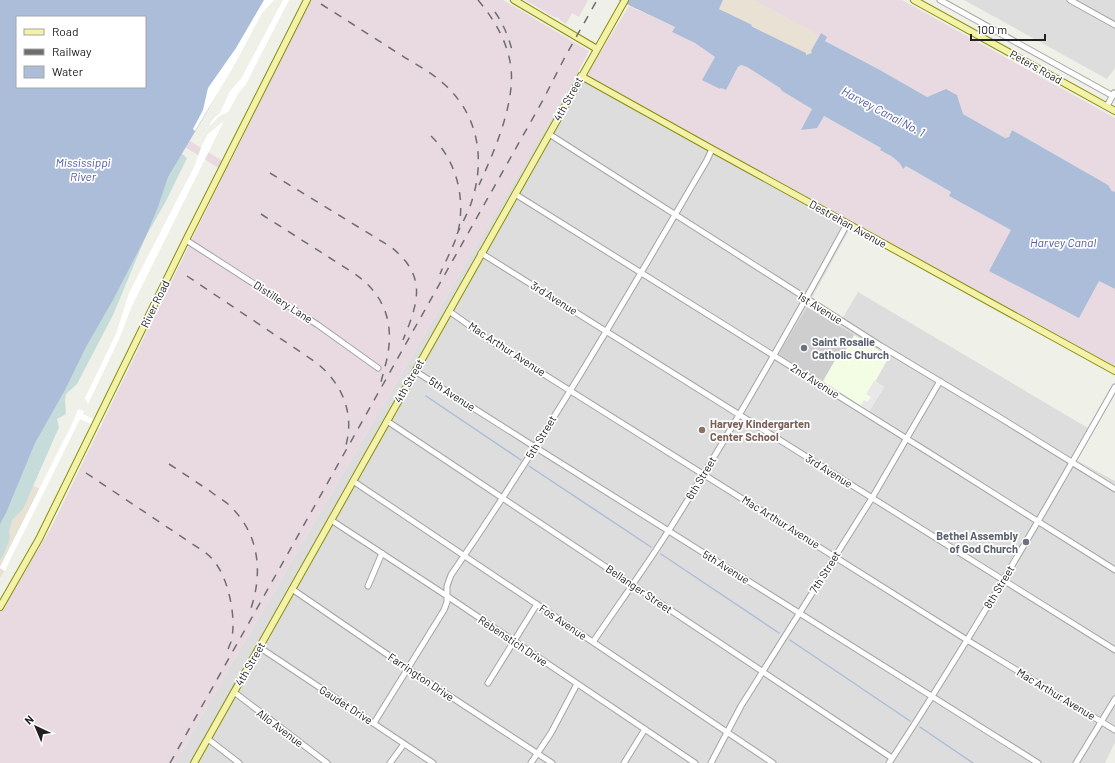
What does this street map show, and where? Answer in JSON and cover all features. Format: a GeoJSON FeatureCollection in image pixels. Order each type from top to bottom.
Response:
{"type":"FeatureCollection","features":[{"type":"Feature","properties":{"kind":"main road","name":"River Road"},"geometry":{"type":"LineString","coordinates":[[0,607],[39,539],[186,240],[307,0]]}},
{"type":"Feature","properties":{"kind":"main road"},"geometry":{"type":"LineString","coordinates":[[514,0],[596,49]]}},
{"type":"Feature","properties":{"kind":"main road","name":"4th Street"},"geometry":{"type":"LineString","coordinates":[[194,763],[624,0]]}},
{"type":"Feature","properties":{"kind":"main road","name":"Peters Road"},"geometry":{"type":"LineString","coordinates":[[914,0],[1115,111]]}},
{"type":"Feature","properties":{"kind":"main road","name":"Destrehan Avenue"},"geometry":{"type":"LineString","coordinates":[[581,76],[1115,371]]}},
{"type":"Feature","properties":{"kind":"street"},"geometry":{"type":"LineString","coordinates":[[941,0],[1114,94],[1107,106]]}},
{"type":"Feature","properties":{"kind":"street"},"geometry":{"type":"LineString","coordinates":[[1070,0],[1115,25]]}},
{"type":"Feature","properties":{"kind":"street","name":"1st Avenue"},"geometry":{"type":"LineString","coordinates":[[549,134],[806,299],[999,417],[1072,464],[1115,489]]}},
{"type":"Feature","properties":{"kind":"street","name":"5th Street"},"geometry":{"type":"LineString","coordinates":[[374,723],[444,610],[447,602],[447,586],[451,575],[535,447],[675,216],[712,149]]}},
{"type":"Feature","properties":{"kind":"street","name":"2nd Avenue"},"geometry":{"type":"LineString","coordinates":[[515,194],[907,438],[1115,570]]}},
{"type":"Feature","properties":{"kind":"street","name":"6th Street"},"geometry":{"type":"LineString","coordinates":[[593,642],[669,531],[704,474],[774,356],[847,224]]}},
{"type":"Feature","properties":{"kind":"street","name":"Distillery Lane"},"geometry":{"type":"LineString","coordinates":[[186,240],[318,324],[378,368]]}},
{"type":"Feature","properties":{"kind":"street","name":"3rd Avenue"},"geometry":{"type":"LineString","coordinates":[[481,253],[1115,650]]}},
{"type":"Feature","properties":{"kind":"street","name":"Mac Arthur Avenue"},"geometry":{"type":"LineString","coordinates":[[449,312],[491,341],[570,389],[967,640],[1115,730]]}},
{"type":"Feature","properties":{"kind":"street","name":"5th Avenue"},"geometry":{"type":"LineString","coordinates":[[415,371],[1038,763]]}},
{"type":"Feature","properties":{"kind":"street","name":"7th Street"},"geometry":{"type":"LineString","coordinates":[[711,763],[741,706],[872,498],[940,381]]}},
{"type":"Feature","properties":{"kind":"street","name":"8th Street"},"geometry":{"type":"LineString","coordinates":[[890,761],[932,697],[1004,581],[1115,387]]}},
{"type":"Feature","properties":{"kind":"street","name":"Bellanger Street"},"geometry":{"type":"LineString","coordinates":[[387,421],[762,672],[890,761]]}},
{"type":"Feature","properties":{"kind":"street","name":"Fos Avenue"},"geometry":{"type":"LineString","coordinates":[[352,481],[773,763]]}},
{"type":"Feature","properties":{"kind":"street","name":"Rebenstich Drive"},"geometry":{"type":"LineString","coordinates":[[330,520],[447,596],[695,763]]}},
{"type":"Feature","properties":{"kind":"street"},"geometry":{"type":"LineString","coordinates":[[368,586],[382,553]]}},
{"type":"Feature","properties":{"kind":"street","name":"Farrington Drive"},"geometry":{"type":"LineString","coordinates":[[292,589],[407,668],[552,763]]}},
{"type":"Feature","properties":{"kind":"street"},"geometry":{"type":"LineString","coordinates":[[488,683],[537,604]]}},
{"type":"Feature","properties":{"kind":"street","name":"Gaudet Drive"},"geometry":{"type":"LineString","coordinates":[[259,647],[433,763]]}},
{"type":"Feature","properties":{"kind":"street"},"geometry":{"type":"LineString","coordinates":[[531,763],[551,733],[577,684]]}},
{"type":"Feature","properties":{"kind":"street","name":"Allo Avenue"},"geometry":{"type":"LineString","coordinates":[[234,692],[327,763]]}},
{"type":"Feature","properties":{"kind":"street"},"geometry":{"type":"LineString","coordinates":[[1076,763],[1115,699]]}},
{"type":"Feature","properties":{"kind":"street"},"geometry":{"type":"LineString","coordinates":[[624,763],[645,729]]}},
{"type":"Feature","properties":{"kind":"street"},"geometry":{"type":"LineString","coordinates":[[208,739],[239,763]]}},
{"type":"Feature","properties":{"kind":"street"},"geometry":{"type":"LineString","coordinates":[[390,763],[404,744]]}},
{"type":"Feature","properties":{"kind":"shaded area"},"geometry":{"type":"Polygon","coordinates":[[[310,0],[503,0],[589,51],[175,763],[0,763],[0,613],[50,530],[225,172],[164,134],[169,128],[229,165],[310,0]]]}},
{"type":"Feature","properties":{"kind":"shaded area"},"geometry":{"type":"Polygon","coordinates":[[[525,0],[588,0],[579,17],[572,13],[566,24],[559,18],[554,17],[525,0]]]}},
{"type":"Feature","properties":{"kind":"shaded area"},"geometry":{"type":"Polygon","coordinates":[[[723,0],[754,0],[819,36],[810,56],[719,9],[723,0]]]}},
{"type":"Feature","properties":{"kind":"shaded area"},"geometry":{"type":"Polygon","coordinates":[[[754,0],[902,0],[1115,118],[1115,192],[1112,191],[1108,185],[1012,130],[1009,137],[1005,138],[963,114],[957,95],[946,89],[927,97],[825,41],[821,33],[819,36],[754,0]]]}},
{"type":"Feature","properties":{"kind":"shaded area"},"geometry":{"type":"Polygon","coordinates":[[[964,0],[1115,0],[1115,68],[1107,79],[964,0]]]}},
{"type":"Feature","properties":{"kind":"shaded area"},"geometry":{"type":"Polygon","coordinates":[[[629,6],[675,27],[672,32],[695,43],[715,57],[703,80],[720,89],[726,90],[738,67],[741,65],[747,67],[812,109],[802,130],[824,116],[881,148],[881,150],[897,160],[903,168],[906,166],[951,192],[949,196],[1012,230],[989,271],[1099,281],[1115,289],[1115,367],[707,144],[586,76],[629,6]]]}},
{"type":"Feature","properties":{"kind":"shaded area"},"geometry":{"type":"Polygon","coordinates":[[[578,72],[853,223],[779,355],[870,410],[883,387],[875,382],[889,357],[838,326],[858,292],[1088,428],[1071,457],[1115,481],[1115,742],[1105,763],[175,763],[233,661],[578,72]]]}},
{"type":"Feature","properties":{"kind":"shaded area"},"geometry":{"type":"Polygon","coordinates":[[[176,149],[187,158],[166,201],[146,236],[113,315],[77,384],[66,394],[66,414],[57,419],[59,427],[23,509],[12,520],[9,531],[10,538],[0,560],[0,512],[176,149]]]}},
{"type":"Feature","properties":{"kind":"shaded area"},"geometry":{"type":"Polygon","coordinates":[[[807,307],[854,335],[842,357],[838,355],[823,381],[778,355],[807,307]]]}},
{"type":"Feature","properties":{"kind":"shaded area"},"geometry":{"type":"Polygon","coordinates":[[[854,335],[889,357],[875,381],[884,387],[869,411],[823,381],[838,355],[842,357],[854,335]]]}},
{"type":"Feature","properties":{"kind":"shaded area"},"geometry":{"type":"Polygon","coordinates":[[[874,381],[884,387],[869,411],[861,405],[864,400],[867,402],[871,397],[866,394],[874,381]]]}},
{"type":"Feature","properties":{"kind":"shaded area"},"geometry":{"type":"Polygon","coordinates":[[[20,479],[44,491],[11,560],[0,578],[0,524],[20,479]]]}},
{"type":"Feature","properties":{"kind":"water","name":"Mississippi River"},"geometry":{"type":"Polygon","coordinates":[[[0,0],[268,0],[208,110],[168,177],[146,236],[113,300],[86,347],[65,390],[35,443],[0,524],[0,0]]]}},
{"type":"Feature","properties":{"kind":"water","name":"Harvey Canal"},"geometry":{"type":"Polygon","coordinates":[[[618,0],[723,0],[719,9],[806,53],[806,55],[812,53],[811,51],[821,33],[827,37],[825,41],[927,97],[946,89],[957,95],[963,114],[1005,138],[1009,137],[1012,130],[1108,185],[1112,191],[1115,192],[1115,289],[1099,281],[1079,318],[989,271],[1011,230],[949,196],[951,192],[906,166],[903,169],[896,160],[880,150],[881,148],[824,116],[817,128],[801,130],[812,109],[747,67],[741,65],[738,67],[726,90],[720,89],[702,80],[715,57],[695,43],[672,32],[675,27],[618,0]]]}},
{"type":"Feature","properties":{"kind":"pier"},"geometry":{"type":"Polygon","coordinates":[[[264,0],[274,0],[262,13],[232,69],[195,131],[193,129],[203,110],[208,88],[236,48],[264,0]]]}},
{"type":"Feature","properties":{"kind":"pier"},"geometry":{"type":"Polygon","coordinates":[[[283,0],[289,0],[246,84],[238,94],[228,112],[219,116],[211,125],[209,125],[220,113],[230,91],[241,79],[283,0]]]}},
{"type":"Feature","properties":{"kind":"pier"},"geometry":{"type":"Polygon","coordinates":[[[224,121],[131,308],[120,337],[88,404],[85,398],[116,334],[129,293],[194,167],[202,145],[208,134],[224,121]]]}},
{"type":"Feature","properties":{"kind":"pier"},"geometry":{"type":"Polygon","coordinates":[[[78,409],[84,411],[83,414],[102,423],[100,428],[80,419],[5,571],[0,567],[74,420],[78,409]]]}},
{"type":"Feature","properties":{"kind":"waterway"},"geometry":{"type":"LineString","coordinates":[[426,396],[521,460]]}},
{"type":"Feature","properties":{"kind":"waterway"},"geometry":{"type":"LineString","coordinates":[[529,466],[651,547]]}},
{"type":"Feature","properties":{"kind":"waterway"},"geometry":{"type":"LineString","coordinates":[[661,554],[779,633]]}},
{"type":"Feature","properties":{"kind":"waterway"},"geometry":{"type":"LineString","coordinates":[[790,640],[910,721]]}},
{"type":"Feature","properties":{"kind":"waterway"},"geometry":{"type":"LineString","coordinates":[[920,727],[973,763]]}},
{"type":"Feature","properties":{"kind":"railway"},"geometry":{"type":"LineString","coordinates":[[478,0],[499,31],[507,49],[511,68],[510,97],[507,112],[497,143],[479,185]]}},
{"type":"Feature","properties":{"kind":"railway"},"geometry":{"type":"LineString","coordinates":[[170,763],[543,100],[597,0]]}},
{"type":"Feature","properties":{"kind":"railway"},"geometry":{"type":"LineString","coordinates":[[321,4],[434,76],[456,97],[466,111],[473,126],[477,142],[477,176],[469,209],[457,234]]}},
{"type":"Feature","properties":{"kind":"railway"},"geometry":{"type":"LineString","coordinates":[[495,12],[506,32],[513,54]]}},
{"type":"Feature","properties":{"kind":"railway"},"geometry":{"type":"LineString","coordinates":[[431,136],[447,156],[453,168],[460,193],[461,206],[458,232],[440,274]]}},
{"type":"Feature","properties":{"kind":"railway"},"geometry":{"type":"LineString","coordinates":[[270,173],[391,247],[403,258],[415,279],[416,290],[416,301],[413,313],[403,340]]}},
{"type":"Feature","properties":{"kind":"railway"},"geometry":{"type":"LineString","coordinates":[[261,214],[352,272],[376,294],[385,312],[389,333],[388,355],[381,382]]}},
{"type":"Feature","properties":{"kind":"railway"},"geometry":{"type":"LineString","coordinates":[[187,276],[314,361],[332,378],[344,398],[347,409],[349,421],[346,445]]}},
{"type":"Feature","properties":{"kind":"railway"},"geometry":{"type":"LineString","coordinates":[[169,464],[227,503],[241,519],[248,531],[253,543],[257,570],[257,584],[250,611]]}},
{"type":"Feature","properties":{"kind":"railway"},"geometry":{"type":"LineString","coordinates":[[86,473],[204,551],[214,561],[224,578],[228,589],[232,611],[233,633],[226,654]]}},
{"type":"Feature","properties":{"kind":"place","name":"Saint Rosalie Catholic Church"},"geometry":{"type":"Point","coordinates":[804,348]}},
{"type":"Feature","properties":{"kind":"place","name":"Harvey Kindergarten Center School"},"geometry":{"type":"Point","coordinates":[702,430]}},
{"type":"Feature","properties":{"kind":"place","name":"Bethel Assembly of God Church"},"geometry":{"type":"Point","coordinates":[1026,542]}},
{"type":"Feature","properties":{"kind":"water label","name":"Harvey Canal No. 1"},"geometry":{"type":"Point","coordinates":[883,112]}}]}
